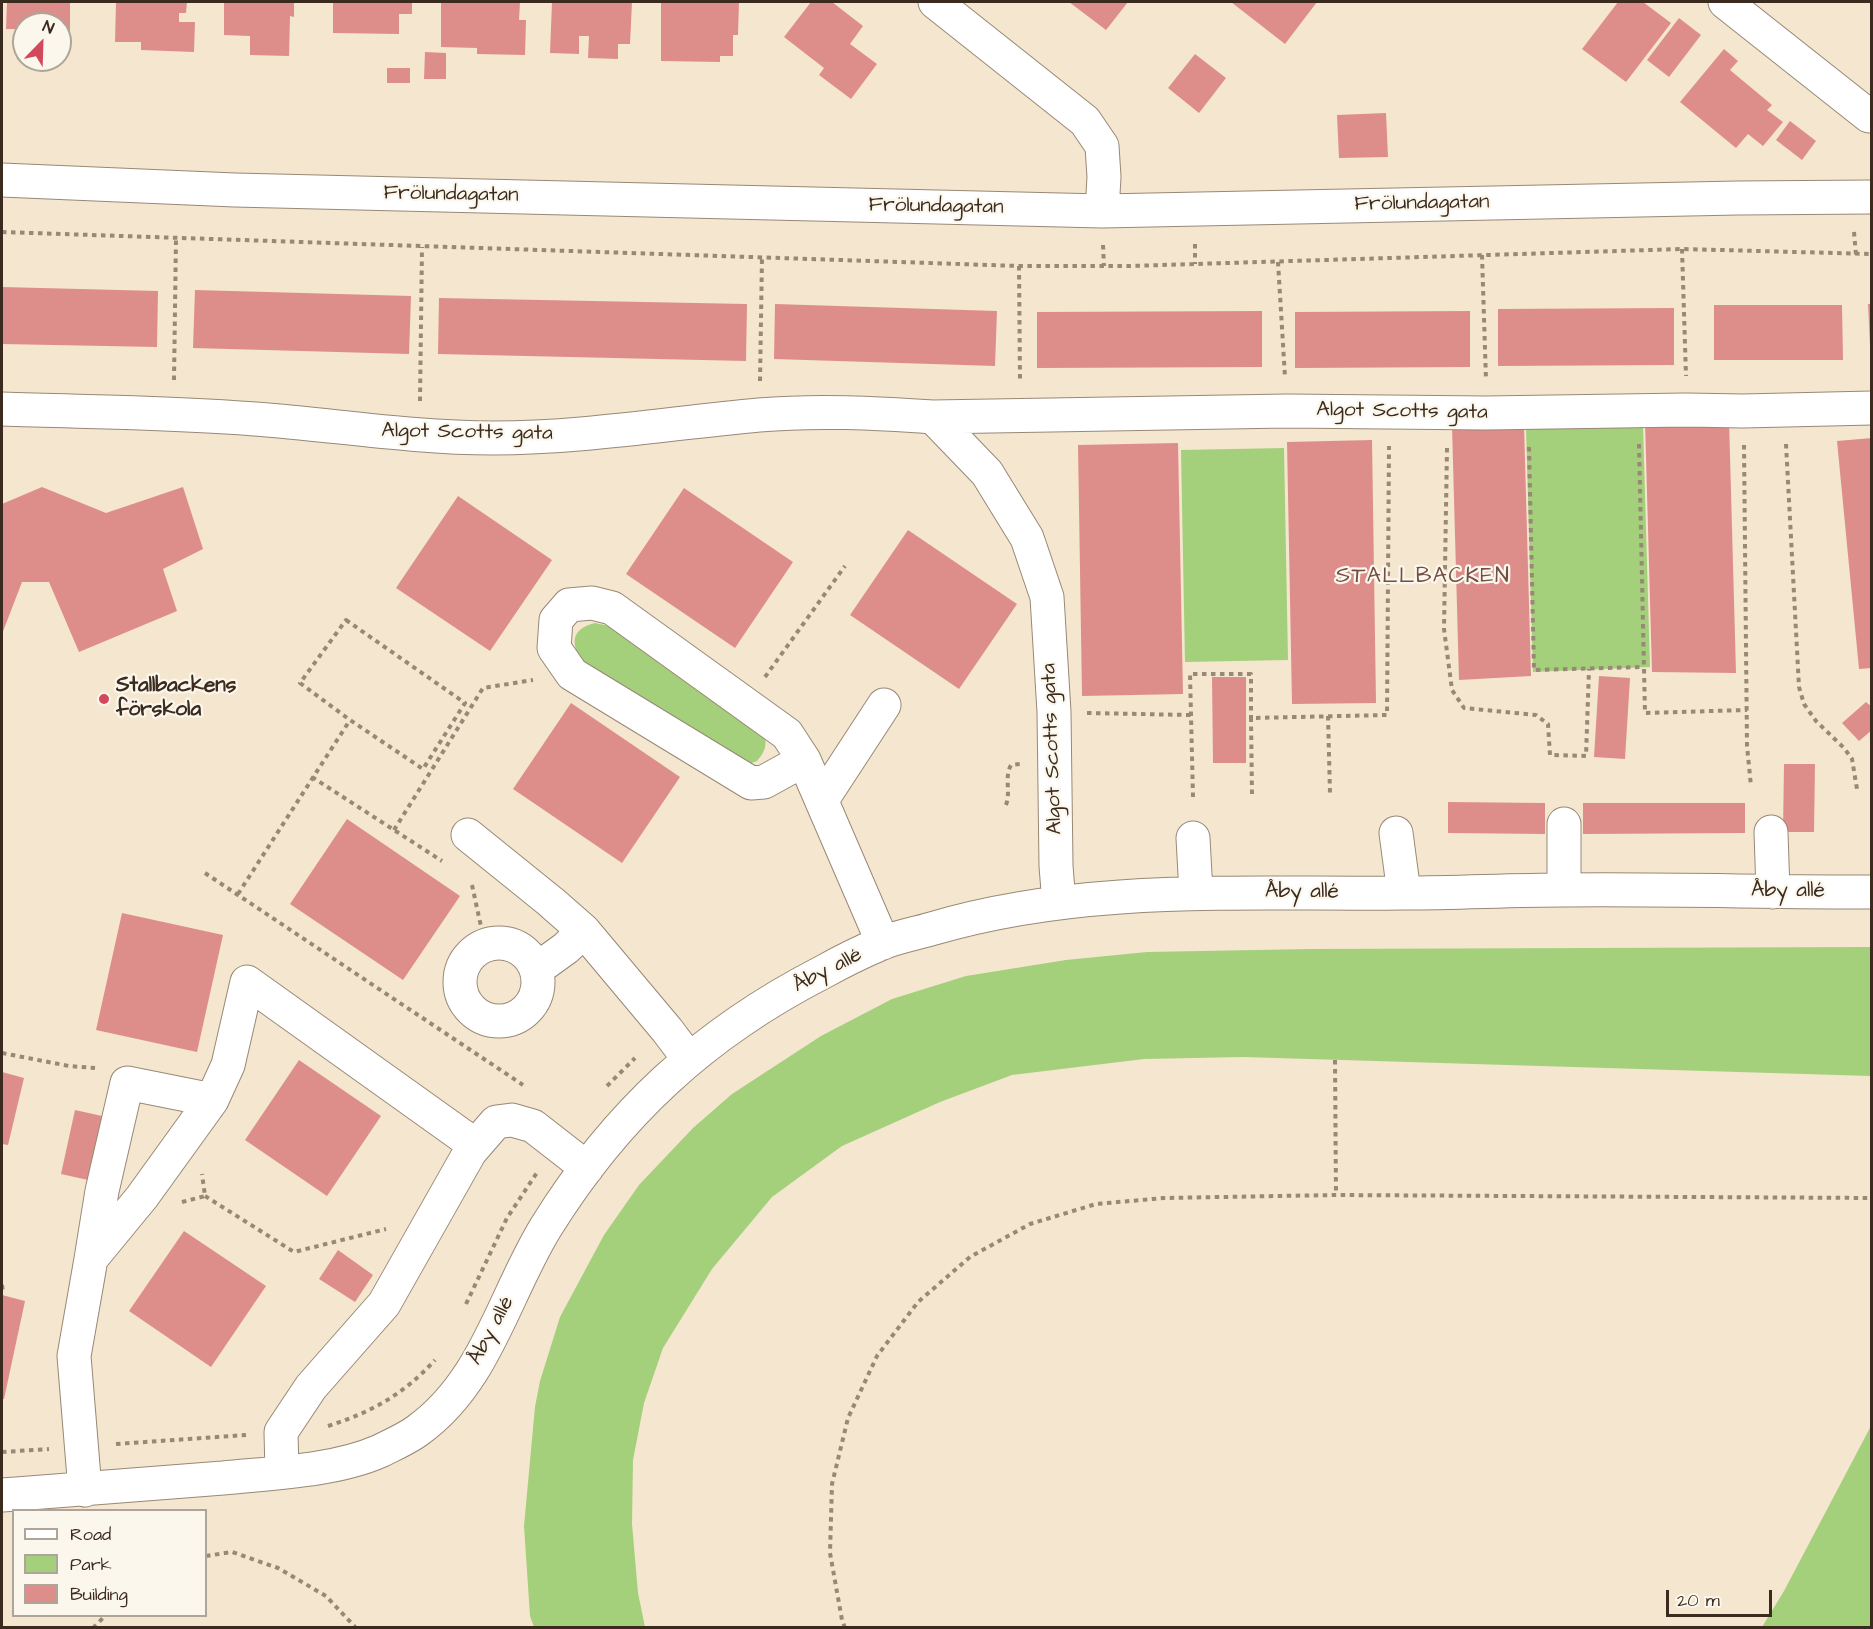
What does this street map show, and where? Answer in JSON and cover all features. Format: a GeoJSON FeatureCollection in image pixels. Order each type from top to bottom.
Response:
{"type":"FeatureCollection","features":[{"type":"Feature","properties":{"kind":"street"},"geometry":{"type":"LineString","coordinates":[[935,2],[1084,122],[1102,146],[1104,177],[1102,211]]}},
{"type":"Feature","properties":{"kind":"street"},"geometry":{"type":"LineString","coordinates":[[1725,2],[1869,116]]}},
{"type":"Feature","properties":{"kind":"street","name":"Frölundagatan"},"geometry":{"type":"LineString","coordinates":[[2,180],[235,190],[1102,211],[1872,197]]}},
{"type":"Feature","properties":{"kind":"street","name":"Algot Scotts gata"},"geometry":{"type":"LineString","coordinates":[[2,409],[173,414],[257,419],[420,435],[493,438],[647,428],[760,415],[880,413],[933,417],[1287,411],[1528,413],[1872,408]]}},
{"type":"Feature","properties":{"kind":"street","name":"Algot Scotts gata"},"geometry":{"type":"LineString","coordinates":[[933,417],[987,473],[1027,538],[1047,597],[1054,712],[1056,866],[1059,903]]}},
{"type":"Feature","properties":{"kind":"street"},"geometry":{"type":"LineString","coordinates":[[804,760],[764,782],[751,783],[572,674],[554,648],[556,620],[569,604],[592,603],[612,608],[787,734],[804,760],[883,943]]}},
{"type":"Feature","properties":{"kind":"street"},"geometry":{"type":"LineString","coordinates":[[822,800],[884,705]]}},
{"type":"Feature","properties":{"kind":"street"},"geometry":{"type":"LineString","coordinates":[[1564,824],[1564,890]]}},
{"type":"Feature","properties":{"kind":"street"},"geometry":{"type":"LineString","coordinates":[[1771,832],[1773,892]]}},
{"type":"Feature","properties":{"kind":"street"},"geometry":{"type":"LineString","coordinates":[[1396,833],[1404,893]]}},
{"type":"Feature","properties":{"kind":"street"},"geometry":{"type":"LineString","coordinates":[[468,835],[584,931],[689,1059]]}},
{"type":"Feature","properties":{"kind":"street"},"geometry":{"type":"LineString","coordinates":[[1193,838],[1196,893]]}},
{"type":"Feature","properties":{"kind":"street","name":"Åby allé"},"geometry":{"type":"LineString","coordinates":[[2,1495],[282,1473],[340,1463],[375,1454],[415,1433],[438,1413],[482,1356],[544,1230],[604,1144],[627,1118],[689,1059],[753,1011],[821,972],[883,943],[975,916],[1092,899],[1196,893],[1564,890],[1872,892]]}},
{"type":"Feature","properties":{"kind":"street"},"geometry":{"type":"LineString","coordinates":[[537,969],[566,948],[584,931]]}},
{"type":"Feature","properties":{"kind":"street"},"geometry":{"type":"LineString","coordinates":[[498,942],[522,949],[537,969],[539,982],[536,995],[530,1007],[520,1015],[507,1020],[481,1017],[463,998],[460,985],[461,972],[466,960],[474,951],[485,945],[498,942]]}},
{"type":"Feature","properties":{"kind":"street"},"geometry":{"type":"LineString","coordinates":[[91,1258],[142,1197],[212,1100],[228,1065],[248,982],[475,1144]]}},
{"type":"Feature","properties":{"kind":"street"},"geometry":{"type":"LineString","coordinates":[[85,1490],[74,1356],[102,1191],[127,1083],[212,1100]]}},
{"type":"Feature","properties":{"kind":"street"},"geometry":{"type":"LineString","coordinates":[[282,1473],[281,1432],[311,1387],[384,1304],[475,1144],[496,1122],[512,1120],[533,1126],[587,1168]]}},
{"type":"Feature","properties":{"kind":"path"},"geometry":{"type":"LineString","coordinates":[[2,232],[1019,266],[1130,266],[1682,249],[1872,254]]}},
{"type":"Feature","properties":{"kind":"path"},"geometry":{"type":"LineString","coordinates":[[173,414],[176,237]]}},
{"type":"Feature","properties":{"kind":"path"},"geometry":{"type":"LineString","coordinates":[[420,435],[422,247]]}},
{"type":"Feature","properties":{"kind":"path"},"geometry":{"type":"LineString","coordinates":[[1682,249],[1686,410]]}},
{"type":"Feature","properties":{"kind":"path"},"geometry":{"type":"LineString","coordinates":[[1482,255],[1486,413]]}},
{"type":"Feature","properties":{"kind":"path"},"geometry":{"type":"LineString","coordinates":[[760,415],[762,257]]}},
{"type":"Feature","properties":{"kind":"path"},"geometry":{"type":"LineString","coordinates":[[1278,262],[1287,411]]}},
{"type":"Feature","properties":{"kind":"path"},"geometry":{"type":"LineString","coordinates":[[1019,266],[1020,415]]}},
{"type":"Feature","properties":{"kind":"path"},"geometry":{"type":"LineString","coordinates":[[1784,410],[1799,687],[1804,704],[1810,713],[1852,759],[1857,789]]}},
{"type":"Feature","properties":{"kind":"path"},"geometry":{"type":"LineString","coordinates":[[1638,411],[1645,713],[1747,710]]}},
{"type":"Feature","properties":{"kind":"path"},"geometry":{"type":"LineString","coordinates":[[1743,411],[1747,746],[1751,786]]}},
{"type":"Feature","properties":{"kind":"path"},"geometry":{"type":"LineString","coordinates":[[1251,718],[1387,715],[1389,412]]}},
{"type":"Feature","properties":{"kind":"path"},"geometry":{"type":"LineString","coordinates":[[1447,413],[1444,629],[1452,690],[1464,708],[1536,715],[1548,724],[1550,754],[1586,756],[1589,669]]}},
{"type":"Feature","properties":{"kind":"path"},"geometry":{"type":"LineString","coordinates":[[1528,413],[1534,670],[1644,667]]}},
{"type":"Feature","properties":{"kind":"path"},"geometry":{"type":"LineString","coordinates":[[745,704],[845,566]]}},
{"type":"Feature","properties":{"kind":"path"},"geometry":{"type":"LineString","coordinates":[[346,620],[465,703],[423,769],[350,720],[300,683],[346,620]]}},
{"type":"Feature","properties":{"kind":"path"},"geometry":{"type":"LineString","coordinates":[[394,830],[483,688],[572,674]]}},
{"type":"Feature","properties":{"kind":"path"},"geometry":{"type":"LineString","coordinates":[[1193,797],[1190,674],[1251,674],[1252,794]]}},
{"type":"Feature","properties":{"kind":"path"},"geometry":{"type":"LineString","coordinates":[[1054,712],[1191,715]]}},
{"type":"Feature","properties":{"kind":"path"},"geometry":{"type":"LineString","coordinates":[[1328,716],[1330,793]]}},
{"type":"Feature","properties":{"kind":"path"},"geometry":{"type":"LineString","coordinates":[[238,894],[350,720]]}},
{"type":"Feature","properties":{"kind":"path"},"geometry":{"type":"LineString","coordinates":[[312,777],[448,866]]}},
{"type":"Feature","properties":{"kind":"path"},"geometry":{"type":"LineString","coordinates":[[205,873],[526,1087]]}},
{"type":"Feature","properties":{"kind":"path"},"geometry":{"type":"LineString","coordinates":[[464,878],[472,885],[485,945]]}},
{"type":"Feature","properties":{"kind":"path"},"geometry":{"type":"LineString","coordinates":[[604,1090],[618,1074],[667,1030]]}},
{"type":"Feature","properties":{"kind":"path"},"geometry":{"type":"LineString","coordinates":[[2,1053],[69,1066],[128,1071],[127,1083]]}},
{"type":"Feature","properties":{"kind":"path"},"geometry":{"type":"LineString","coordinates":[[1335,1060],[1336,1196]]}},
{"type":"Feature","properties":{"kind":"path"},"geometry":{"type":"LineString","coordinates":[[462,1311],[507,1218],[556,1144]]}},
{"type":"Feature","properties":{"kind":"path"},"geometry":{"type":"LineString","coordinates":[[205,1196],[294,1252],[433,1218]]}},
{"type":"Feature","properties":{"kind":"path"},"geometry":{"type":"LineString","coordinates":[[845,1628],[830,1553],[832,1484],[848,1418],[862,1387],[877,1356],[918,1302],[970,1257],[1030,1224],[1096,1204],[1164,1198],[1336,1196],[1872,1198]]}},
{"type":"Feature","properties":{"kind":"path"},"geometry":{"type":"LineString","coordinates":[[2,1285],[3,1292]]}},
{"type":"Feature","properties":{"kind":"path"},"geometry":{"type":"LineString","coordinates":[[2,1452],[281,1432],[326,1426],[353,1418],[388,1401],[419,1377],[441,1353]]}},
{"type":"Feature","properties":{"kind":"path"},"geometry":{"type":"LineString","coordinates":[[207,1556],[232,1552],[278,1568],[326,1596],[356,1628]]}},
{"type":"Feature","properties":{"kind":"path"},"geometry":{"type":"LineString","coordinates":[[93,1628],[104,1617]]}},
{"type":"Feature","properties":{"kind":"green space"},"geometry":{"type":"Polygon","coordinates":[[[1643,425],[1650,667],[1533,672],[1526,428],[1643,425]]]}},
{"type":"Feature","properties":{"kind":"green space"},"geometry":{"type":"Polygon","coordinates":[[[1284,448],[1288,660],[1185,662],[1181,450],[1284,448]]]}},
{"type":"Feature","properties":{"kind":"green space"},"geometry":{"type":"Polygon","coordinates":[[[595,623],[609,626],[764,734],[766,742],[762,755],[757,761],[749,764],[583,663],[576,649],[575,638],[581,629],[595,623]]]}},
{"type":"Feature","properties":{"kind":"green space"},"geometry":{"type":"Polygon","coordinates":[[[1871,947],[1871,1076],[1243,1057],[1144,1059],[1012,1075],[940,1102],[842,1146],[772,1197],[712,1269],[663,1348],[644,1403],[633,1460],[632,1524],[638,1593],[645,1627],[534,1627],[530,1616],[524,1526],[535,1407],[540,1381],[560,1317],[604,1235],[639,1185],[693,1128],[732,1094],[821,1036],[892,999],[966,976],[1066,960],[1147,952],[1311,949],[1871,947]]]}},
{"type":"Feature","properties":{"kind":"green space"},"geometry":{"type":"Polygon","coordinates":[[[1871,1426],[1871,1627],[1762,1627],[1784,1591],[1871,1426]]]}},
{"type":"Feature","properties":{"kind":"building"},"geometry":{"type":"Polygon","coordinates":[[[7,2],[70,2],[70,12],[12,12],[12,29],[6,29],[7,2]]]}},
{"type":"Feature","properties":{"kind":"building"},"geometry":{"type":"Polygon","coordinates":[[[116,2],[187,2],[186,13],[179,13],[179,22],[195,22],[194,52],[141,50],[141,42],[115,42],[116,2]]]}},
{"type":"Feature","properties":{"kind":"building"},"geometry":{"type":"Polygon","coordinates":[[[224,2],[294,2],[294,17],[290,16],[289,56],[250,55],[250,36],[224,35],[224,2]]]}},
{"type":"Feature","properties":{"kind":"building"},"geometry":{"type":"Polygon","coordinates":[[[333,2],[412,2],[412,14],[399,14],[399,34],[333,33],[333,2]]]}},
{"type":"Feature","properties":{"kind":"building"},"geometry":{"type":"Polygon","coordinates":[[[441,2],[520,2],[519,20],[526,20],[525,55],[477,54],[477,48],[441,47],[441,2]]]}},
{"type":"Feature","properties":{"kind":"building"},"geometry":{"type":"Polygon","coordinates":[[[552,2],[632,2],[630,44],[618,44],[618,59],[588,58],[589,36],[579,36],[579,54],[550,53],[552,2]]]}},
{"type":"Feature","properties":{"kind":"building"},"geometry":{"type":"Polygon","coordinates":[[[661,2],[739,2],[738,35],[733,35],[733,56],[720,56],[720,62],[661,61],[661,2]]]}},
{"type":"Feature","properties":{"kind":"building"},"geometry":{"type":"Polygon","coordinates":[[[811,2],[832,2],[863,26],[850,44],[877,64],[851,99],[819,75],[824,68],[784,37],[811,2]]]}},
{"type":"Feature","properties":{"kind":"building"},"geometry":{"type":"Polygon","coordinates":[[[1069,2],[1128,2],[1106,30],[1069,2]]]}},
{"type":"Feature","properties":{"kind":"building"},"geometry":{"type":"Polygon","coordinates":[[[1231,2],[1317,2],[1285,44],[1231,2]]]}},
{"type":"Feature","properties":{"kind":"building"},"geometry":{"type":"Polygon","coordinates":[[[1618,2],[1643,2],[1671,23],[1626,82],[1582,49],[1618,2]]]}},
{"type":"Feature","properties":{"kind":"building"},"geometry":{"type":"Polygon","coordinates":[[[1679,18],[1701,35],[1669,77],[1647,60],[1679,18]]]}},
{"type":"Feature","properties":{"kind":"building"},"geometry":{"type":"Polygon","coordinates":[[[1724,49],[1738,61],[1730,70],[1772,105],[1767,110],[1783,122],[1763,146],[1748,134],[1736,148],[1680,102],[1724,49]]]}},
{"type":"Feature","properties":{"kind":"building"},"geometry":{"type":"Polygon","coordinates":[[[425,52],[446,53],[446,79],[424,79],[425,52]]]}},
{"type":"Feature","properties":{"kind":"building"},"geometry":{"type":"Polygon","coordinates":[[[1195,54],[1226,78],[1199,113],[1168,88],[1195,54]]]}},
{"type":"Feature","properties":{"kind":"building"},"geometry":{"type":"Polygon","coordinates":[[[387,68],[410,68],[410,83],[387,83],[387,68]]]}},
{"type":"Feature","properties":{"kind":"building"},"geometry":{"type":"Polygon","coordinates":[[[1386,113],[1388,157],[1339,158],[1337,115],[1386,113]]]}},
{"type":"Feature","properties":{"kind":"building"},"geometry":{"type":"Polygon","coordinates":[[[1790,121],[1816,141],[1802,160],[1776,140],[1790,121]]]}},
{"type":"Feature","properties":{"kind":"building"},"geometry":{"type":"Polygon","coordinates":[[[2,287],[158,291],[157,347],[2,344],[2,287]]]}},
{"type":"Feature","properties":{"kind":"building"},"geometry":{"type":"Polygon","coordinates":[[[195,290],[411,296],[409,354],[193,348],[195,290]]]}},
{"type":"Feature","properties":{"kind":"building"},"geometry":{"type":"Polygon","coordinates":[[[439,298],[747,304],[746,361],[438,354],[439,298]]]}},
{"type":"Feature","properties":{"kind":"building"},"geometry":{"type":"Polygon","coordinates":[[[775,304],[997,311],[995,366],[774,359],[775,304]]]}},
{"type":"Feature","properties":{"kind":"building"},"geometry":{"type":"Polygon","coordinates":[[[1868,304],[1872,304],[1872,345],[1870,345],[1868,304]]]}},
{"type":"Feature","properties":{"kind":"building"},"geometry":{"type":"Polygon","coordinates":[[[1714,305],[1842,305],[1843,360],[1714,360],[1714,305]]]}},
{"type":"Feature","properties":{"kind":"building"},"geometry":{"type":"Polygon","coordinates":[[[1674,308],[1674,365],[1498,366],[1498,309],[1674,308]]]}},
{"type":"Feature","properties":{"kind":"building"},"geometry":{"type":"Polygon","coordinates":[[[1262,311],[1262,367],[1037,368],[1037,312],[1262,311]]]}},
{"type":"Feature","properties":{"kind":"building"},"geometry":{"type":"Polygon","coordinates":[[[1470,311],[1470,367],[1295,368],[1295,312],[1470,311]]]}},
{"type":"Feature","properties":{"kind":"building"},"geometry":{"type":"Polygon","coordinates":[[[1729,419],[1736,673],[1652,672],[1645,421],[1729,419]]]}},
{"type":"Feature","properties":{"kind":"building"},"geometry":{"type":"Polygon","coordinates":[[[1524,424],[1531,676],[1459,680],[1452,426],[1524,424]]]}},
{"type":"Feature","properties":{"kind":"building"},"geometry":{"type":"Polygon","coordinates":[[[1872,438],[1872,668],[1859,669],[1837,441],[1872,438]]]}},
{"type":"Feature","properties":{"kind":"building"},"geometry":{"type":"Polygon","coordinates":[[[1372,440],[1376,703],[1292,704],[1287,442],[1372,440]]]}},
{"type":"Feature","properties":{"kind":"building"},"geometry":{"type":"Polygon","coordinates":[[[1178,443],[1183,694],[1082,696],[1078,445],[1178,443]]]}},
{"type":"Feature","properties":{"kind":"building"},"geometry":{"type":"Polygon","coordinates":[[[42,487],[106,513],[183,487],[203,549],[163,569],[177,611],[79,652],[49,582],[22,582],[2,634],[2,504],[42,487]]]}},
{"type":"Feature","properties":{"kind":"building"},"geometry":{"type":"Polygon","coordinates":[[[684,488],[793,562],[735,648],[626,574],[684,488]]]}},
{"type":"Feature","properties":{"kind":"building"},"geometry":{"type":"Polygon","coordinates":[[[458,496],[552,560],[490,651],[396,588],[458,496]]]}},
{"type":"Feature","properties":{"kind":"building"},"geometry":{"type":"Polygon","coordinates":[[[908,530],[1017,604],[959,689],[850,615],[908,530]]]}},
{"type":"Feature","properties":{"kind":"building"},"geometry":{"type":"Polygon","coordinates":[[[1599,676],[1630,678],[1625,759],[1594,757],[1599,676]]]}},
{"type":"Feature","properties":{"kind":"building"},"geometry":{"type":"Polygon","coordinates":[[[1212,677],[1246,677],[1246,763],[1213,763],[1212,677]]]}},
{"type":"Feature","properties":{"kind":"building"},"geometry":{"type":"Polygon","coordinates":[[[1866,702],[1872,707],[1872,730],[1859,741],[1842,723],[1866,702]]]}},
{"type":"Feature","properties":{"kind":"building"},"geometry":{"type":"Polygon","coordinates":[[[571,703],[680,777],[622,863],[513,789],[571,703]]]}},
{"type":"Feature","properties":{"kind":"building"},"geometry":{"type":"Polygon","coordinates":[[[1784,764],[1815,764],[1814,832],[1783,832],[1784,764]]]}},
{"type":"Feature","properties":{"kind":"building"},"geometry":{"type":"Polygon","coordinates":[[[1448,802],[1545,803],[1545,834],[1448,833],[1448,802]]]}},
{"type":"Feature","properties":{"kind":"building"},"geometry":{"type":"Polygon","coordinates":[[[1583,803],[1745,803],[1745,833],[1583,834],[1583,803]]]}},
{"type":"Feature","properties":{"kind":"building"},"geometry":{"type":"Polygon","coordinates":[[[347,819],[460,896],[403,980],[290,904],[347,819]]]}},
{"type":"Feature","properties":{"kind":"building"},"geometry":{"type":"Polygon","coordinates":[[[122,913],[223,935],[197,1052],[96,1030],[122,913]]]}},
{"type":"Feature","properties":{"kind":"building"},"geometry":{"type":"Polygon","coordinates":[[[299,1060],[381,1116],[327,1196],[245,1140],[299,1060]]]}},
{"type":"Feature","properties":{"kind":"building"},"geometry":{"type":"Polygon","coordinates":[[[2,1072],[24,1078],[8,1145],[2,1144],[2,1072]]]}},
{"type":"Feature","properties":{"kind":"building"},"geometry":{"type":"Polygon","coordinates":[[[75,1110],[102,1116],[88,1180],[61,1174],[75,1110]]]}},
{"type":"Feature","properties":{"kind":"building"},"geometry":{"type":"Polygon","coordinates":[[[184,1231],[266,1286],[211,1367],[129,1311],[184,1231]]]}},
{"type":"Feature","properties":{"kind":"building"},"geometry":{"type":"Polygon","coordinates":[[[338,1250],[373,1275],[355,1302],[319,1279],[338,1250]]]}},
{"type":"Feature","properties":{"kind":"building"},"geometry":{"type":"Polygon","coordinates":[[[2,1295],[25,1301],[4,1399],[2,1399],[2,1295]]]}},
{"type":"Feature","properties":{"kind":"place","name":"Stallbackens förskola"},"geometry":{"type":"Point","coordinates":[104,699]}},
{"type":"Feature","properties":{"kind":"district","name":"STALLBACKEN"},"geometry":{"type":"Point","coordinates":[1423,577]}}]}
